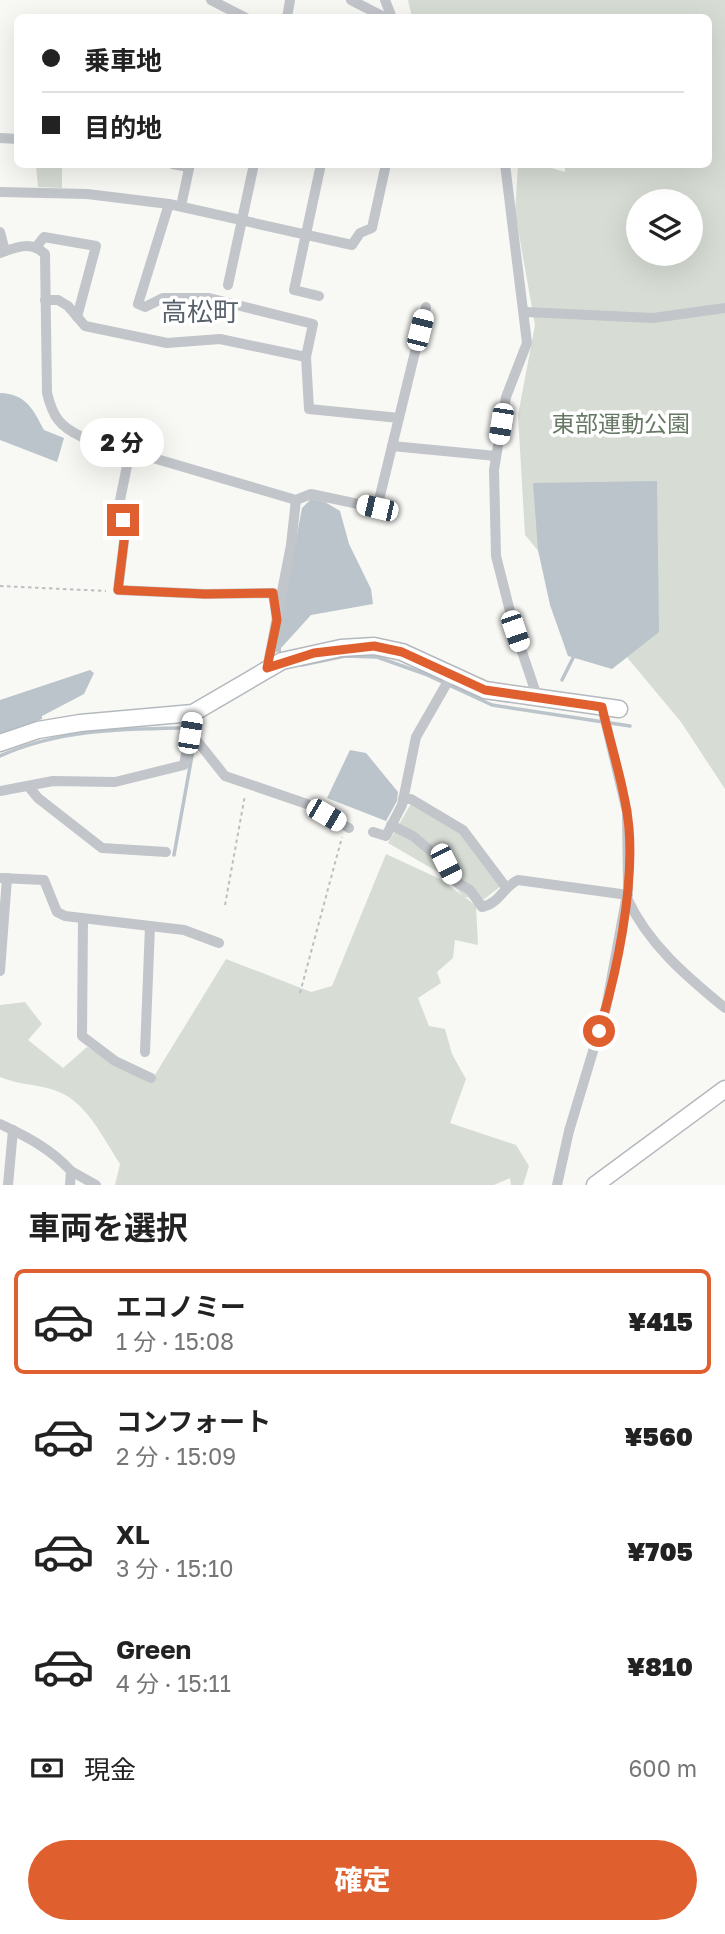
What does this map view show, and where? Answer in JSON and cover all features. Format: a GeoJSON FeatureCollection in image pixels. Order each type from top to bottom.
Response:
{"type":"FeatureCollection","features":[{"type":"Feature","properties":{"kind":"street"},"geometry":{"type":"LineString","coordinates":[[211,0],[225,13]]}},
{"type":"Feature","properties":{"kind":"street"},"geometry":{"type":"LineString","coordinates":[[351,0],[378,14]]}},
{"type":"Feature","properties":{"kind":"street"},"geometry":{"type":"LineString","coordinates":[[189,168],[138,304],[145,307],[163,298],[209,298],[313,324],[306,358],[309,409],[399,418]]}},
{"type":"Feature","properties":{"kind":"street"},"geometry":{"type":"LineString","coordinates":[[228,285],[253,168]]}},
{"type":"Feature","properties":{"kind":"street"},"geometry":{"type":"LineString","coordinates":[[319,296],[294,290],[320,168]]}},
{"type":"Feature","properties":{"kind":"street"},"geometry":{"type":"LineString","coordinates":[[0,192],[87,194],[175,205],[352,245],[360,233],[372,228],[385,168]]}},
{"type":"Feature","properties":{"kind":"street"},"geometry":{"type":"LineString","coordinates":[[505,168],[514,255],[526,312],[527,343],[506,397],[496,456],[496,556],[515,631],[538,699]]}},
{"type":"Feature","properties":{"kind":"street"},"geometry":{"type":"LineString","coordinates":[[0,232],[2,252],[22,245],[37,246],[45,254],[47,393],[52,414],[62,428],[296,500],[311,494],[377,508],[426,307]]}},
{"type":"Feature","properties":{"kind":"street"},"geometry":{"type":"LineString","coordinates":[[37,246],[44,237],[96,246],[78,317]]}},
{"type":"Feature","properties":{"kind":"street"},"geometry":{"type":"LineString","coordinates":[[45,300],[58,300],[85,326],[167,343],[220,340],[306,358]]}},
{"type":"Feature","properties":{"kind":"street"},"geometry":{"type":"LineString","coordinates":[[526,312],[653,318],[725,308]]}},
{"type":"Feature","properties":{"kind":"street"},"geometry":{"type":"LineString","coordinates":[[392,446],[496,456]]}},
{"type":"Feature","properties":{"kind":"street"},"geometry":{"type":"LineString","coordinates":[[130,450],[118,510],[125,533],[118,590],[205,594],[273,593],[277,620]]}},
{"type":"Feature","properties":{"kind":"street"},"geometry":{"type":"LineString","coordinates":[[267,668],[296,500]]}},
{"type":"Feature","properties":{"kind":"street"},"geometry":{"type":"LineString","coordinates":[[0,743],[15,735],[59,726],[193,713],[267,668],[314,653],[374,646],[402,652],[485,690],[620,709]]}},
{"type":"Feature","properties":{"kind":"street"},"geometry":{"type":"LineString","coordinates":[[373,832],[386,836],[403,799],[416,737],[451,676]]}},
{"type":"Feature","properties":{"kind":"street"},"geometry":{"type":"LineString","coordinates":[[557,1185],[569,1130],[606,1008],[628,897],[629,827],[602,707]]}},
{"type":"Feature","properties":{"kind":"street"},"geometry":{"type":"LineString","coordinates":[[0,791],[53,781],[115,782],[184,765],[193,713]]}},
{"type":"Feature","properties":{"kind":"street"},"geometry":{"type":"LineString","coordinates":[[190,733],[225,776],[307,804],[347,827]]}},
{"type":"Feature","properties":{"kind":"street"},"geometry":{"type":"LineString","coordinates":[[29,787],[38,798],[102,848],[166,852]]}},
{"type":"Feature","properties":{"kind":"street"},"geometry":{"type":"LineString","coordinates":[[403,799],[411,799],[463,830],[505,886]]}},
{"type":"Feature","properties":{"kind":"street"},"geometry":{"type":"LineString","coordinates":[[391,825],[413,836],[446,864],[455,881],[470,890],[482,907],[496,901],[505,886],[519,880],[628,897]]}},
{"type":"Feature","properties":{"kind":"street"},"geometry":{"type":"LineString","coordinates":[[0,971],[3,878],[44,880],[57,912],[83,918],[184,930],[219,943]]}},
{"type":"Feature","properties":{"kind":"street"},"geometry":{"type":"LineString","coordinates":[[628,897],[640,923],[661,951],[725,1008]]}},
{"type":"Feature","properties":{"kind":"street"},"geometry":{"type":"LineString","coordinates":[[83,918],[82,1037],[115,1061],[150,1078]]}},
{"type":"Feature","properties":{"kind":"street"},"geometry":{"type":"LineString","coordinates":[[145,1052],[150,926]]}},
{"type":"Feature","properties":{"kind":"street"},"geometry":{"type":"LineString","coordinates":[[595,1185],[725,1089]]}},
{"type":"Feature","properties":{"kind":"street"},"geometry":{"type":"LineString","coordinates":[[0,1124],[31,1138],[71,1171],[96,1185]]}},
{"type":"Feature","properties":{"kind":"street"},"geometry":{"type":"LineString","coordinates":[[8,1185],[13,1130]]}},
{"type":"Feature","properties":{"kind":"street"},"geometry":{"type":"LineString","coordinates":[[70,1185],[71,1171]]}},
{"type":"Feature","properties":{"kind":"path"},"geometry":{"type":"LineString","coordinates":[[0,586],[51,590],[118,590]]}},
{"type":"Feature","properties":{"kind":"path"},"geometry":{"type":"LineString","coordinates":[[225,905],[248,784]]}},
{"type":"Feature","properties":{"kind":"path"},"geometry":{"type":"LineString","coordinates":[[300,993],[347,827]]}},
{"type":"Feature","properties":{"kind":"green space","name":"東部運動公園"},"geometry":{"type":"Polygon","coordinates":[[[408,0],[725,0],[725,789],[681,722],[525,535],[518,415],[535,325],[515,212],[518,168],[551,168],[565,172],[565,168],[712,168],[712,14],[411,14],[408,0]]]}},
{"type":"Feature","properties":{"kind":"green space"},"geometry":{"type":"Polygon","coordinates":[[[36,168],[62,168],[62,188],[38,187],[36,168]]]}},
{"type":"Feature","properties":{"kind":"green space"},"geometry":{"type":"Polygon","coordinates":[[[412,802],[459,830],[501,886],[483,900],[465,897],[476,906],[478,945],[455,940],[453,958],[437,972],[441,983],[418,998],[429,1026],[445,1029],[452,1054],[466,1079],[450,1123],[516,1145],[529,1166],[523,1185],[511,1185],[510,1178],[494,1185],[115,1185],[120,1164],[93,1121],[75,1102],[54,1090],[0,1077],[0,1005],[25,1002],[42,1024],[28,1040],[63,1068],[87,1047],[150,1083],[226,959],[311,992],[332,986],[386,854],[440,879],[463,896],[443,875],[388,843],[412,802]]]}},
{"type":"Feature","properties":{"kind":"shaded area"},"geometry":{"type":"Polygon","coordinates":[[[0,393],[16,396],[28,404],[44,430],[64,438],[57,462],[0,440],[0,393]]]}},
{"type":"Feature","properties":{"kind":"shaded area"},"geometry":{"type":"Polygon","coordinates":[[[657,481],[659,632],[612,669],[568,656],[550,605],[538,550],[533,483],[657,481]]]}},
{"type":"Feature","properties":{"kind":"shaded area"},"geometry":{"type":"Polygon","coordinates":[[[311,499],[325,502],[340,511],[349,544],[371,589],[373,604],[311,615],[281,648],[281,653],[275,652],[302,508],[311,499]]]}},
{"type":"Feature","properties":{"kind":"shaded area"},"geometry":{"type":"Polygon","coordinates":[[[90,670],[94,673],[84,694],[42,716],[42,719],[0,736],[0,700],[90,670]]]}},
{"type":"Feature","properties":{"kind":"shaded area"},"geometry":{"type":"Polygon","coordinates":[[[350,750],[366,753],[398,792],[397,801],[386,821],[327,798],[350,750]]]}},
{"type":"Feature","properties":{"kind":"waterway"},"geometry":{"type":"LineString","coordinates":[[562,680],[575,654]]}},
{"type":"Feature","properties":{"kind":"waterway"},"geometry":{"type":"LineString","coordinates":[[302,665],[345,656],[377,657],[425,674],[492,705],[630,726]]}},
{"type":"Feature","properties":{"kind":"waterway"},"geometry":{"type":"LineString","coordinates":[[195,732],[199,716]]}},
{"type":"Feature","properties":{"kind":"waterway"},"geometry":{"type":"LineString","coordinates":[[0,756],[45,740],[92,732],[187,728]]}},
{"type":"Feature","properties":{"kind":"waterway"},"geometry":{"type":"LineString","coordinates":[[174,855],[193,750]]}},
{"type":"Feature","properties":{"kind":"district","name":"高松町"},"geometry":{"type":"Point","coordinates":[200,311]}},
{"type":"Feature","properties":{"kind":"route"},"geometry":{"type":"LineString","coordinates":[[123,520],[125,533],[118,590],[142,593],[273,593],[273,610],[277,620],[267,668],[282,661],[314,653],[374,646],[402,652],[485,690],[602,707],[624,797],[630,842],[628,895],[599,1031]]}}]}
